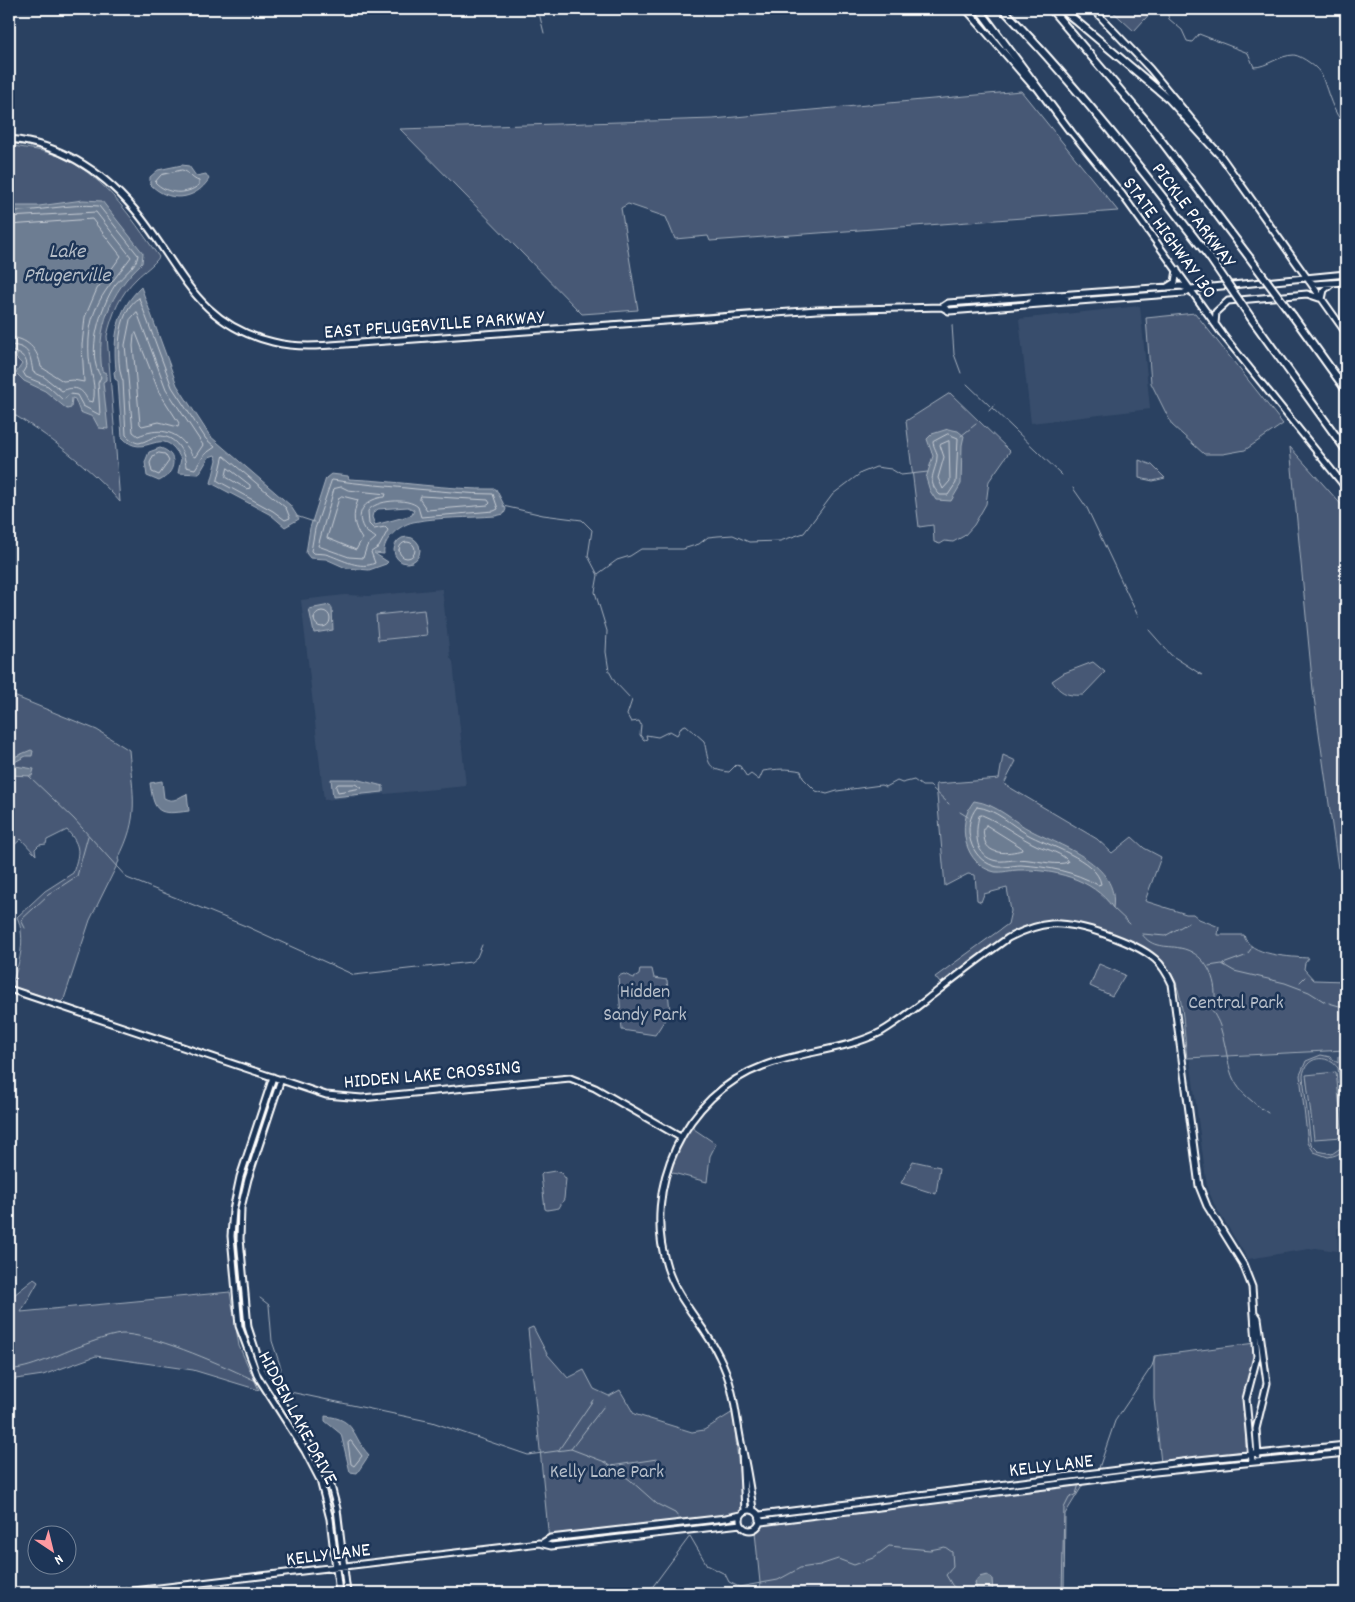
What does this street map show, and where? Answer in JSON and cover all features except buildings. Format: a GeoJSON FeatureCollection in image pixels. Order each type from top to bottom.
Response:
{"type":"FeatureCollection","features":[{"type":"Feature","properties":{"kind":"highway"},"geometry":{"type":"LineString","coordinates":[[979,9],[1070,131]]}},
{"type":"Feature","properties":{"kind":"highway","name":"PICKLE PARKWAY"},"geometry":{"type":"LineString","coordinates":[[1003,9],[1048,56],[1118,139],[1210,258],[1346,450]]}},
{"type":"Feature","properties":{"kind":"highway","name":"PICKLE PARKWAY"},"geometry":{"type":"LineString","coordinates":[[1051,9],[1148,123],[1346,390]]}},
{"type":"Feature","properties":{"kind":"highway"},"geometry":{"type":"LineString","coordinates":[[1062,9],[1169,98],[1219,154]]}},
{"type":"Feature","properties":{"kind":"street","name":"STATE HIGHWAY 130"},"geometry":{"type":"LineString","coordinates":[[966,9],[984,27],[1122,193],[1215,324],[1346,488]]}},
{"type":"Feature","properties":{"kind":"street"},"geometry":{"type":"LineString","coordinates":[[1093,9],[1194,120],[1346,333]]}},
{"type":"Feature","properties":{"kind":"street","name":"EAST PFLUGERVILLE PARKWAY"},"geometry":{"type":"LineString","coordinates":[[9,139],[45,145],[72,156],[107,180],[135,210],[181,277],[205,306],[236,327],[273,342],[323,346],[817,310],[942,307],[949,310],[1184,293],[1191,289]]}},
{"type":"Feature","properties":{"kind":"street"},"geometry":{"type":"LineString","coordinates":[[1167,288],[1175,282],[1177,270]]}},
{"type":"Feature","properties":{"kind":"street","name":"EAST PFLUGERVILLE PARKWAY"},"geometry":{"type":"LineString","coordinates":[[942,307],[948,303],[1181,286],[1191,289],[1346,274]]}},
{"type":"Feature","properties":{"kind":"street","name":"EAST PFLUGERVILLE PARKWAY"},"geometry":{"type":"LineString","coordinates":[[1307,279],[1314,284],[1346,282]]}},
{"type":"Feature","properties":{"kind":"street"},"geometry":{"type":"LineString","coordinates":[[1322,300],[1325,288],[1335,282]]}},
{"type":"Feature","properties":{"kind":"street"},"geometry":{"type":"LineString","coordinates":[[1028,305],[1035,300],[1066,298],[1080,294]]}},
{"type":"Feature","properties":{"kind":"street"},"geometry":{"type":"LineString","coordinates":[[1215,324],[1216,312],[1228,300],[1307,294],[1322,300]]}},
{"type":"Feature","properties":{"kind":"street"},"geometry":{"type":"LineString","coordinates":[[742,1448],[747,1462],[753,1509],[760,1515],[761,1522],[752,1530],[746,1529],[741,1524],[743,1513],[742,1448],[734,1393],[728,1373],[718,1352],[675,1289],[662,1246],[660,1222],[661,1193],[666,1173],[680,1137],[701,1109],[735,1080],[751,1071],[778,1061],[848,1046],[880,1032],[992,950],[1027,929],[1051,924],[1085,927],[1147,954],[1161,966],[1172,984],[1199,1186],[1207,1206],[1250,1278],[1256,1315],[1257,1357],[1246,1399],[1252,1462]]}},
{"type":"Feature","properties":{"kind":"street","name":"HIDDEN LAKE CROSSING"},"geometry":{"type":"LineString","coordinates":[[9,989],[326,1094],[351,1098],[570,1078],[595,1088],[680,1137]]}},
{"type":"Feature","properties":{"kind":"street","name":"HIDDEN LAKE DRIVE"},"geometry":{"type":"LineString","coordinates":[[273,1077],[240,1177],[231,1236],[239,1326],[258,1377],[314,1452],[331,1486],[337,1509],[347,1593]]}},
{"type":"Feature","properties":{"kind":"street","name":"HIDDEN LAKE DRIVE"},"geometry":{"type":"LineString","coordinates":[[281,1079],[248,1179],[240,1223],[248,1327],[262,1370],[314,1466],[322,1485],[330,1519],[339,1593]]}},
{"type":"Feature","properties":{"kind":"street"},"geometry":{"type":"LineString","coordinates":[[1256,1315],[1267,1377],[1256,1429],[1259,1462]]}},
{"type":"Feature","properties":{"kind":"street","name":"KELLY LANE"},"geometry":{"type":"LineString","coordinates":[[760,1515],[1251,1454],[1346,1445]]}},
{"type":"Feature","properties":{"kind":"street","name":"KELLY LANE"},"geometry":{"type":"LineString","coordinates":[[761,1522],[1155,1472],[1346,1453]]}},
{"type":"Feature","properties":{"kind":"street"},"geometry":{"type":"LineString","coordinates":[[743,1513],[753,1509]]}},
{"type":"Feature","properties":{"kind":"street","name":"KELLY LANE"},"geometry":{"type":"LineString","coordinates":[[117,1593],[542,1543],[550,1538],[726,1518],[743,1513]]}},
{"type":"Feature","properties":{"kind":"street","name":"KELLY LANE"},"geometry":{"type":"LineString","coordinates":[[542,1543],[551,1546],[741,1524]]}},
{"type":"Feature","properties":{"kind":"shaded area"},"geometry":{"type":"Polygon","coordinates":[[[1140,306],[1150,409],[1031,423],[1019,319],[1140,306]]]}},
{"type":"Feature","properties":{"kind":"shaded area"},"geometry":{"type":"Polygon","coordinates":[[[442,589],[450,657],[453,662],[466,786],[324,800],[301,600],[345,595],[369,596],[442,589]]]}},
{"type":"Feature","properties":{"kind":"shaded area"},"geometry":{"type":"Polygon","coordinates":[[[1346,867],[1346,954],[1338,868],[1346,867]]]}},
{"type":"Feature","properties":{"kind":"shaded area"},"geometry":{"type":"Polygon","coordinates":[[[1346,1050],[1346,1221],[1337,1229],[1338,1251],[1315,1248],[1248,1259],[1215,1206],[1207,1187],[1190,1058],[1346,1050]]]}},
{"type":"Feature","properties":{"kind":"green space"},"geometry":{"type":"Polygon","coordinates":[[[1110,9],[1154,9],[1134,31],[1110,9]]]}},
{"type":"Feature","properties":{"kind":"green space"},"geometry":{"type":"Polygon","coordinates":[[[1021,91],[1118,211],[710,241],[708,236],[675,239],[666,217],[628,204],[621,208],[638,310],[582,314],[400,129],[713,119],[1021,91]]]}},
{"type":"Feature","properties":{"kind":"green space","name":"Lake Pflugerville"},"geometry":{"type":"Polygon","coordinates":[[[9,145],[50,153],[68,160],[84,170],[113,196],[159,257],[131,284],[121,298],[111,320],[107,336],[120,502],[68,452],[9,412],[9,145]]]}},
{"type":"Feature","properties":{"kind":"green space"},"geometry":{"type":"Polygon","coordinates":[[[1195,313],[1283,424],[1245,450],[1223,454],[1204,454],[1172,425],[1151,383],[1146,318],[1195,313]]]}},
{"type":"Feature","properties":{"kind":"green space"},"geometry":{"type":"Polygon","coordinates":[[[950,393],[1010,451],[989,481],[986,504],[974,525],[964,536],[953,542],[945,541],[940,544],[934,542],[933,525],[919,527],[906,421],[950,393]]]}},
{"type":"Feature","properties":{"kind":"green space"},"geometry":{"type":"Polygon","coordinates":[[[1290,447],[1346,510],[1346,867],[1338,868],[1313,690],[1290,447]]]}},
{"type":"Feature","properties":{"kind":"green space"},"geometry":{"type":"Polygon","coordinates":[[[1139,460],[1152,465],[1165,478],[1153,481],[1139,478],[1139,460]]]}},
{"type":"Feature","properties":{"kind":"green space"},"geometry":{"type":"Polygon","coordinates":[[[424,610],[427,635],[378,640],[376,615],[424,610]]]}},
{"type":"Feature","properties":{"kind":"green space"},"geometry":{"type":"Polygon","coordinates":[[[1093,662],[1105,672],[1083,695],[1065,693],[1052,681],[1064,673],[1093,662]]]}},
{"type":"Feature","properties":{"kind":"green space"},"geometry":{"type":"Polygon","coordinates":[[[9,694],[97,730],[129,750],[133,794],[130,830],[118,859],[119,861],[90,920],[64,999],[61,1002],[11,986],[17,969],[22,943],[17,917],[45,891],[73,873],[78,850],[75,841],[67,830],[47,840],[46,844],[39,845],[35,849],[36,855],[21,839],[9,850],[9,694]]]}},
{"type":"Feature","properties":{"kind":"green space","name":"Central Park"},"geometry":{"type":"Polygon","coordinates":[[[1003,755],[1016,761],[1004,784],[1097,839],[1112,853],[1132,837],[1144,848],[1161,857],[1145,901],[1186,914],[1193,914],[1199,919],[1219,927],[1218,935],[1244,935],[1247,942],[1262,951],[1282,956],[1309,958],[1305,963],[1304,969],[1314,980],[1346,981],[1346,1050],[1187,1058],[1181,1001],[1176,983],[1168,969],[1142,948],[1128,941],[1098,929],[1072,922],[1050,922],[1029,926],[1010,935],[940,983],[935,977],[1008,924],[1011,911],[1007,888],[984,894],[981,902],[977,900],[975,875],[968,874],[945,886],[936,784],[999,779],[1003,755]]]}},
{"type":"Feature","properties":{"kind":"green space"},"geometry":{"type":"Polygon","coordinates":[[[1099,964],[1125,975],[1112,996],[1090,986],[1099,964]]]}},
{"type":"Feature","properties":{"kind":"green space","name":"Hidden Sandy Park"},"geometry":{"type":"Polygon","coordinates":[[[640,969],[652,969],[654,978],[667,980],[670,1012],[655,1035],[622,1030],[618,976],[624,974],[634,978],[639,975],[640,969]]]}},
{"type":"Feature","properties":{"kind":"green space"},"geometry":{"type":"Polygon","coordinates":[[[1321,1055],[1330,1057],[1338,1063],[1338,1057],[1341,1057],[1346,1108],[1346,1133],[1338,1068],[1328,1060],[1323,1059],[1317,1059],[1308,1064],[1303,1076],[1311,1144],[1318,1151],[1332,1154],[1342,1147],[1346,1138],[1344,1149],[1336,1155],[1328,1157],[1314,1152],[1308,1143],[1300,1075],[1306,1061],[1321,1055]]]}},
{"type":"Feature","properties":{"kind":"green space"},"geometry":{"type":"Polygon","coordinates":[[[1336,1072],[1343,1137],[1314,1139],[1306,1075],[1336,1072]]]}},
{"type":"Feature","properties":{"kind":"green space"},"geometry":{"type":"Polygon","coordinates":[[[691,1127],[716,1144],[710,1156],[707,1182],[673,1173],[670,1170],[680,1146],[691,1127]]]}},
{"type":"Feature","properties":{"kind":"green space"},"geometry":{"type":"Polygon","coordinates":[[[913,1161],[940,1167],[936,1194],[901,1183],[913,1161]]]}},
{"type":"Feature","properties":{"kind":"green space"},"geometry":{"type":"Polygon","coordinates":[[[555,1171],[561,1173],[566,1179],[564,1199],[559,1208],[547,1210],[545,1209],[541,1175],[555,1171]]]}},
{"type":"Feature","properties":{"kind":"green space"},"geometry":{"type":"Polygon","coordinates":[[[34,1279],[38,1282],[21,1312],[230,1292],[239,1346],[259,1390],[193,1370],[96,1356],[43,1375],[9,1380],[9,1288],[14,1295],[34,1279]]]}},
{"type":"Feature","properties":{"kind":"green space","name":"Kelly Lane Park"},"geometry":{"type":"Polygon","coordinates":[[[533,1327],[547,1354],[568,1378],[584,1370],[594,1389],[609,1396],[620,1390],[634,1414],[692,1432],[704,1430],[733,1412],[744,1516],[549,1540],[528,1329],[533,1327]]]}},
{"type":"Feature","properties":{"kind":"green space"},"geometry":{"type":"Polygon","coordinates":[[[1255,1343],[1255,1360],[1245,1407],[1246,1451],[1161,1463],[1154,1399],[1154,1356],[1255,1343]]]}},
{"type":"Feature","properties":{"kind":"green space"},"geometry":{"type":"Polygon","coordinates":[[[1084,1483],[1065,1514],[1064,1593],[761,1593],[754,1522],[1084,1483]]]}},
{"type":"Feature","properties":{"kind":"water"},"geometry":{"type":"Polygon","coordinates":[[[182,165],[189,166],[196,176],[206,174],[209,179],[196,192],[181,197],[165,194],[150,184],[150,177],[158,170],[182,165]]]}},
{"type":"Feature","properties":{"kind":"water","name":"Lake Pflugerville"},"geometry":{"type":"Polygon","coordinates":[[[83,200],[102,201],[143,253],[142,263],[121,286],[114,299],[108,312],[101,340],[102,371],[106,373],[106,380],[103,382],[108,429],[99,428],[93,417],[80,412],[75,399],[72,398],[71,408],[67,409],[45,391],[24,381],[16,373],[22,364],[16,358],[18,353],[13,357],[9,355],[9,206],[39,206],[83,200]]]}},
{"type":"Feature","properties":{"kind":"water","name":"Lake Pflugerville"},"geometry":{"type":"Polygon","coordinates":[[[141,287],[177,385],[210,436],[290,505],[299,519],[285,527],[271,515],[211,483],[217,460],[215,455],[209,457],[199,474],[178,473],[181,459],[174,448],[167,443],[160,442],[138,446],[130,444],[122,437],[118,381],[115,379],[114,372],[116,370],[116,336],[121,315],[126,305],[141,287]]]}},
{"type":"Feature","properties":{"kind":"water"},"geometry":{"type":"Polygon","coordinates":[[[948,429],[958,431],[964,436],[961,484],[951,501],[936,500],[930,491],[926,478],[933,456],[927,439],[932,434],[948,429]]]}},
{"type":"Feature","properties":{"kind":"water"},"geometry":{"type":"Polygon","coordinates":[[[160,448],[170,454],[173,463],[169,473],[159,481],[147,476],[145,462],[149,452],[160,448]]]}},
{"type":"Feature","properties":{"kind":"water"},"geometry":{"type":"Polygon","coordinates":[[[331,474],[348,476],[349,479],[459,488],[496,489],[506,509],[504,514],[495,516],[432,519],[413,522],[398,529],[389,538],[384,548],[384,554],[374,553],[388,562],[386,564],[369,570],[346,568],[326,559],[310,558],[306,553],[310,528],[326,478],[331,474]],[[408,507],[378,509],[373,513],[372,517],[375,525],[412,515],[414,510],[408,507]]]}},
{"type":"Feature","properties":{"kind":"water"},"geometry":{"type":"Polygon","coordinates":[[[407,537],[417,540],[420,550],[417,560],[407,563],[397,560],[394,550],[397,540],[407,537]]]}},
{"type":"Feature","properties":{"kind":"water"},"geometry":{"type":"Polygon","coordinates":[[[330,605],[332,608],[333,630],[314,633],[309,609],[330,605]]]}},
{"type":"Feature","properties":{"kind":"water"},"geometry":{"type":"Polygon","coordinates":[[[31,750],[33,751],[32,756],[26,756],[9,765],[9,759],[31,750]]]}},
{"type":"Feature","properties":{"kind":"water"},"geometry":{"type":"Polygon","coordinates":[[[9,765],[34,769],[32,776],[9,775],[9,765]]]}},
{"type":"Feature","properties":{"kind":"water"},"geometry":{"type":"Polygon","coordinates":[[[331,779],[355,779],[383,786],[383,792],[333,797],[331,779]]]}},
{"type":"Feature","properties":{"kind":"water"},"geometry":{"type":"Polygon","coordinates":[[[162,781],[164,798],[174,800],[187,794],[189,811],[171,813],[156,807],[150,783],[162,781]]]}},
{"type":"Feature","properties":{"kind":"water"},"geometry":{"type":"Polygon","coordinates":[[[974,801],[997,809],[1032,831],[1072,850],[1098,868],[1107,880],[1113,893],[1113,908],[1094,889],[1071,877],[1031,870],[995,872],[976,862],[966,843],[964,832],[968,810],[974,801]]]}},
{"type":"Feature","properties":{"kind":"water"},"geometry":{"type":"Polygon","coordinates":[[[325,1416],[343,1421],[348,1425],[369,1455],[357,1473],[350,1472],[341,1434],[325,1421],[325,1416]]]}},
{"type":"Feature","properties":{"kind":"water"},"geometry":{"type":"Polygon","coordinates":[[[987,1575],[992,1578],[993,1593],[977,1593],[975,1582],[979,1577],[987,1575]]]}},
{"type":"Feature","properties":{"kind":"waterway"},"geometry":{"type":"LineString","coordinates":[[538,9],[544,33]]}},
{"type":"Feature","properties":{"kind":"waterway"},"geometry":{"type":"LineString","coordinates":[[1166,9],[1169,19],[1182,30],[1187,41],[1192,42],[1199,34],[1248,53],[1254,67],[1294,55],[1306,60],[1322,76],[1334,109],[1346,127]]}},
{"type":"Feature","properties":{"kind":"waterway"},"geometry":{"type":"LineString","coordinates":[[952,325],[954,354],[961,373]]}},
{"type":"Feature","properties":{"kind":"waterway"},"geometry":{"type":"LineString","coordinates":[[967,384],[1062,475]]}},
{"type":"Feature","properties":{"kind":"waterway"},"geometry":{"type":"LineString","coordinates":[[989,411],[994,405]]}},
{"type":"Feature","properties":{"kind":"waterway"},"geometry":{"type":"LineString","coordinates":[[961,436],[976,424]]}},
{"type":"Feature","properties":{"kind":"waterway"},"geometry":{"type":"LineString","coordinates":[[598,574],[617,560],[630,556],[641,549],[683,549],[699,544],[708,537],[733,535],[749,542],[780,541],[804,533],[833,494],[861,473],[876,467],[891,469],[901,475],[928,472]]}},
{"type":"Feature","properties":{"kind":"waterway"},"geometry":{"type":"LineString","coordinates":[[1073,488],[1087,508],[1138,616]]}},
{"type":"Feature","properties":{"kind":"waterway"},"geometry":{"type":"LineString","coordinates":[[503,506],[543,515],[582,520],[592,530],[588,556],[598,575],[595,592],[607,631],[606,652],[609,671],[615,682],[632,700],[627,715],[631,722],[639,721],[641,725],[640,735],[644,740],[647,739],[646,735],[658,737],[670,731],[677,735],[682,726],[686,725],[704,741],[709,763],[721,771],[729,772],[736,765],[740,766],[747,777],[751,774],[759,780],[763,771],[782,769],[801,771],[803,778],[816,791],[827,794],[881,785],[886,787],[897,781],[902,783],[914,780],[922,786],[930,786],[949,804]]}},
{"type":"Feature","properties":{"kind":"waterway"},"geometry":{"type":"LineString","coordinates":[[296,516],[314,522]]}},
{"type":"Feature","properties":{"kind":"waterway"},"geometry":{"type":"LineString","coordinates":[[1149,630],[1171,655],[1202,675]]}},
{"type":"Feature","properties":{"kind":"waterway"},"geometry":{"type":"LineString","coordinates":[[29,776],[74,819],[127,878],[248,927],[354,975],[471,962],[477,957],[482,945]]}},
{"type":"Feature","properties":{"kind":"waterway"},"geometry":{"type":"LineString","coordinates":[[960,812],[968,817]]}},
{"type":"Feature","properties":{"kind":"waterway"},"geometry":{"type":"LineString","coordinates":[[25,928],[21,920],[48,895],[77,876],[88,836]]}},
{"type":"Feature","properties":{"kind":"waterway"},"geometry":{"type":"LineString","coordinates":[[1112,907],[1130,924]]}},
{"type":"Feature","properties":{"kind":"waterway"},"geometry":{"type":"LineString","coordinates":[[1143,934],[1165,936],[1188,923]]}},
{"type":"Feature","properties":{"kind":"waterway"},"geometry":{"type":"LineString","coordinates":[[1142,934],[1150,942],[1160,946],[1188,950],[1201,959],[1206,966],[1215,989],[1215,997],[1210,1002],[1220,1026],[1232,1076],[1243,1093],[1268,1113]]}},
{"type":"Feature","properties":{"kind":"waterway"},"geometry":{"type":"LineString","coordinates":[[1248,953],[1251,949]]}},
{"type":"Feature","properties":{"kind":"waterway"},"geometry":{"type":"LineString","coordinates":[[1223,964],[1245,956]]}},
{"type":"Feature","properties":{"kind":"waterway"},"geometry":{"type":"LineString","coordinates":[[1209,966],[1222,964],[1234,971],[1285,983],[1309,992],[1325,1002]]}},
{"type":"Feature","properties":{"kind":"waterway"},"geometry":{"type":"LineString","coordinates":[[1300,982],[1305,977]]}},
{"type":"Feature","properties":{"kind":"waterway"},"geometry":{"type":"LineString","coordinates":[[1329,1003],[1346,1008]]}},
{"type":"Feature","properties":{"kind":"waterway"},"geometry":{"type":"LineString","coordinates":[[260,1298],[269,1305],[272,1341],[281,1368],[276,1388]]}},
{"type":"Feature","properties":{"kind":"waterway"},"geometry":{"type":"LineString","coordinates":[[9,1369],[25,1367],[97,1340],[125,1334],[140,1336],[174,1346],[258,1382]]}},
{"type":"Feature","properties":{"kind":"waterway"},"geometry":{"type":"LineString","coordinates":[[1098,1471],[1115,1421],[1152,1366],[1155,1357]]}},
{"type":"Feature","properties":{"kind":"waterway"},"geometry":{"type":"LineString","coordinates":[[276,1389],[432,1422],[528,1455],[571,1449],[605,1462],[630,1480],[657,1504],[675,1513],[678,1517]]}},
{"type":"Feature","properties":{"kind":"waterway"},"geometry":{"type":"LineString","coordinates":[[558,1451],[593,1400]]}},
{"type":"Feature","properties":{"kind":"waterway"},"geometry":{"type":"LineString","coordinates":[[571,1449],[604,1406]]}},
{"type":"Feature","properties":{"kind":"waterway"},"geometry":{"type":"LineString","coordinates":[[611,1466],[657,1459]]}},
{"type":"Feature","properties":{"kind":"waterway"},"geometry":{"type":"LineString","coordinates":[[1062,1593],[1064,1508],[1069,1498],[1076,1494],[1079,1484]]}},
{"type":"Feature","properties":{"kind":"waterway"},"geometry":{"type":"LineString","coordinates":[[648,1593],[690,1536],[707,1565],[725,1574],[729,1582],[739,1587],[778,1580],[800,1568],[820,1565],[838,1559],[854,1565],[873,1558],[889,1546],[930,1550],[945,1547],[952,1552],[953,1567],[946,1575],[952,1585],[961,1593]]}}]}
